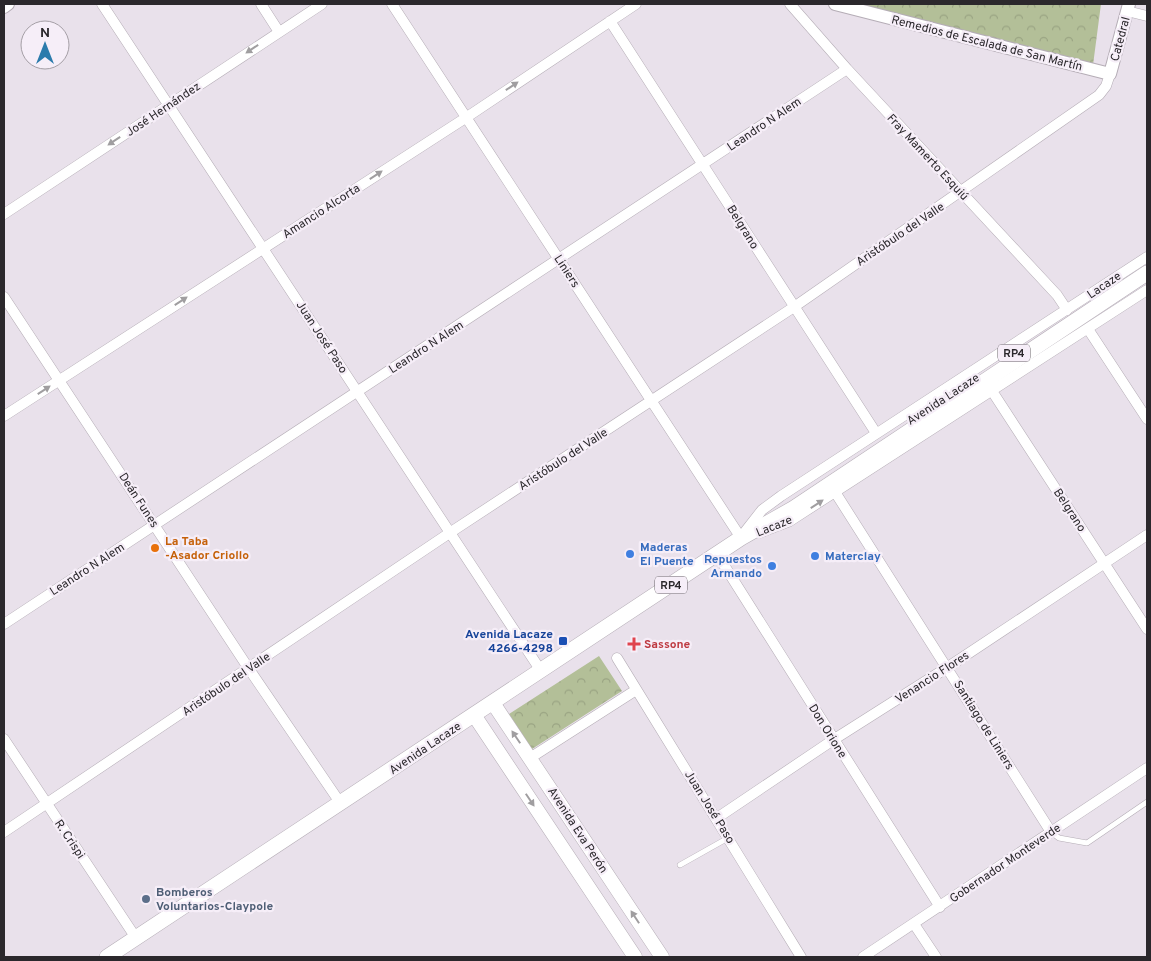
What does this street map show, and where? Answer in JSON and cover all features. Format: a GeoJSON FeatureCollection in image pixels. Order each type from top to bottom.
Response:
{"type":"FeatureCollection","features":[{"type":"Feature","properties":{"kind":"main road","name":"Avenida Lacaze"},"geometry":{"type":"LineString","coordinates":[[107,957],[741,538],[794,508],[880,440],[1147,265]]}},
{"type":"Feature","properties":{"kind":"main road","name":"Avenida Lacaze"},"geometry":{"type":"LineString","coordinates":[[880,440],[1147,273]]}},
{"type":"Feature","properties":{"kind":"main road","name":"Avenida Eva Perón"},"geometry":{"type":"LineString","coordinates":[[493,703],[662,957]]}},
{"type":"Feature","properties":{"kind":"main road","name":"Avenida Eva Perón"},"geometry":{"type":"LineString","coordinates":[[474,715],[635,957]]}},
{"type":"Feature","properties":{"kind":"street"},"geometry":{"type":"LineString","coordinates":[[4,6],[8,4]]}},
{"type":"Feature","properties":{"kind":"street","name":"Juan José Paso"},"geometry":{"type":"LineString","coordinates":[[102,4],[541,671]]}},
{"type":"Feature","properties":{"kind":"street"},"geometry":{"type":"LineString","coordinates":[[261,4],[279,32]]}},
{"type":"Feature","properties":{"kind":"street","name":"José Hernández"},"geometry":{"type":"LineString","coordinates":[[4,214],[322,4]]}},
{"type":"Feature","properties":{"kind":"street","name":"Liniers"},"geometry":{"type":"LineString","coordinates":[[392,4],[653,400],[741,538]]}},
{"type":"Feature","properties":{"kind":"street","name":"Amancio Alcorta"},"geometry":{"type":"LineString","coordinates":[[4,416],[467,117],[636,4]]}},
{"type":"Feature","properties":{"kind":"street","name":"Fray Mamerto Esquiú"},"geometry":{"type":"LineString","coordinates":[[790,4],[960,193],[1057,295],[1067,310]]}},
{"type":"Feature","properties":{"kind":"street","name":"Remedios de Escalada de San Martín"},"geometry":{"type":"LineString","coordinates":[[835,4],[1110,74]]}},
{"type":"Feature","properties":{"kind":"street"},"geometry":{"type":"LineString","coordinates":[[1128,8],[1147,16]]}},
{"type":"Feature","properties":{"kind":"street","name":"Catedral"},"geometry":{"type":"LineString","coordinates":[[1110,74],[1128,8]]}},
{"type":"Feature","properties":{"kind":"street","name":"Belgrano"},"geometry":{"type":"LineString","coordinates":[[610,21],[880,440]]}},
{"type":"Feature","properties":{"kind":"street","name":"Leandro N Alem"},"geometry":{"type":"LineString","coordinates":[[4,624],[704,165],[847,69]]}},
{"type":"Feature","properties":{"kind":"street","name":"Aristóbulo del Valle"},"geometry":{"type":"LineString","coordinates":[[4,832],[451,532],[794,307],[1099,95],[1106,86],[1110,74]]}},
{"type":"Feature","properties":{"kind":"street","name":"Lacaze"},"geometry":{"type":"LineString","coordinates":[[880,440],[1147,256]]}},
{"type":"Feature","properties":{"kind":"street","name":"Lacaze"},"geometry":{"type":"LineString","coordinates":[[741,538],[765,532],[790,522],[1147,290]]}},
{"type":"Feature","properties":{"kind":"street","name":"Deán Funes"},"geometry":{"type":"LineString","coordinates":[[4,297],[249,669],[341,804]]}},
{"type":"Feature","properties":{"kind":"street"},"geometry":{"type":"LineString","coordinates":[[1088,329],[1147,419]]}},
{"type":"Feature","properties":{"kind":"street","name":"Belgrano"},"geometry":{"type":"LineString","coordinates":[[992,391],[1147,629]]}},
{"type":"Feature","properties":{"kind":"street","name":"Santiago de Liniers"},"geometry":{"type":"LineString","coordinates":[[835,492],[1051,832]]}},
{"type":"Feature","properties":{"kind":"street","name":"Venancio Flores"},"geometry":{"type":"LineString","coordinates":[[717,818],[833,740],[948,668],[1147,535]]}},
{"type":"Feature","properties":{"kind":"street","name":"Don Orione"},"geometry":{"type":"LineString","coordinates":[[717,554],[833,740],[940,906]]}},
{"type":"Feature","properties":{"kind":"street","name":"Juan José Paso"},"geometry":{"type":"LineString","coordinates":[[617,658],[801,957]]}},
{"type":"Feature","properties":{"kind":"street"},"geometry":{"type":"LineString","coordinates":[[530,758],[636,690]]}},
{"type":"Feature","properties":{"kind":"street","name":"R. Crispi"},"geometry":{"type":"LineString","coordinates":[[4,739],[136,938]]}},
{"type":"Feature","properties":{"kind":"street","name":"Gobernador Monteverde"},"geometry":{"type":"LineString","coordinates":[[863,957],[1147,768]]}},
{"type":"Feature","properties":{"kind":"street"},"geometry":{"type":"LineString","coordinates":[[914,924],[936,957]]}},
{"type":"Feature","properties":{"kind":"lane"},"geometry":{"type":"LineString","coordinates":[[1051,832],[1058,838],[1087,843],[1147,802]]}},
{"type":"Feature","properties":{"kind":"lane"},"geometry":{"type":"LineString","coordinates":[[680,865],[729,838]]}},
{"type":"Feature","properties":{"kind":"green space"},"geometry":{"type":"Polygon","coordinates":[[[861,4],[1101,4],[1093,65],[861,4]]]}},
{"type":"Feature","properties":{"kind":"green space"},"geometry":{"type":"Polygon","coordinates":[[[599,656],[622,691],[532,749],[509,714],[599,656]]]}},
{"type":"Feature","properties":{"kind":"place","name":"La Taba -Asador Criollo"},"geometry":{"type":"Point","coordinates":[155,548]}},
{"type":"Feature","properties":{"kind":"place","name":"Maderas El Puente"},"geometry":{"type":"Point","coordinates":[630,554]}},
{"type":"Feature","properties":{"kind":"place","name":"Materclay"},"geometry":{"type":"Point","coordinates":[815,556]}},
{"type":"Feature","properties":{"kind":"place","name":"Repuestos Armando"},"geometry":{"type":"Point","coordinates":[772,566]}},
{"type":"Feature","properties":{"kind":"place","name":"Avenida Lacaze 4266-4298"},"geometry":{"type":"Point","coordinates":[563,641]}},
{"type":"Feature","properties":{"kind":"place","name":"Sassone"},"geometry":{"type":"Point","coordinates":[634,644]}},
{"type":"Feature","properties":{"kind":"place","name":"Bomberos Voluntarios-Claypole"},"geometry":{"type":"Point","coordinates":[146,899]}}]}
